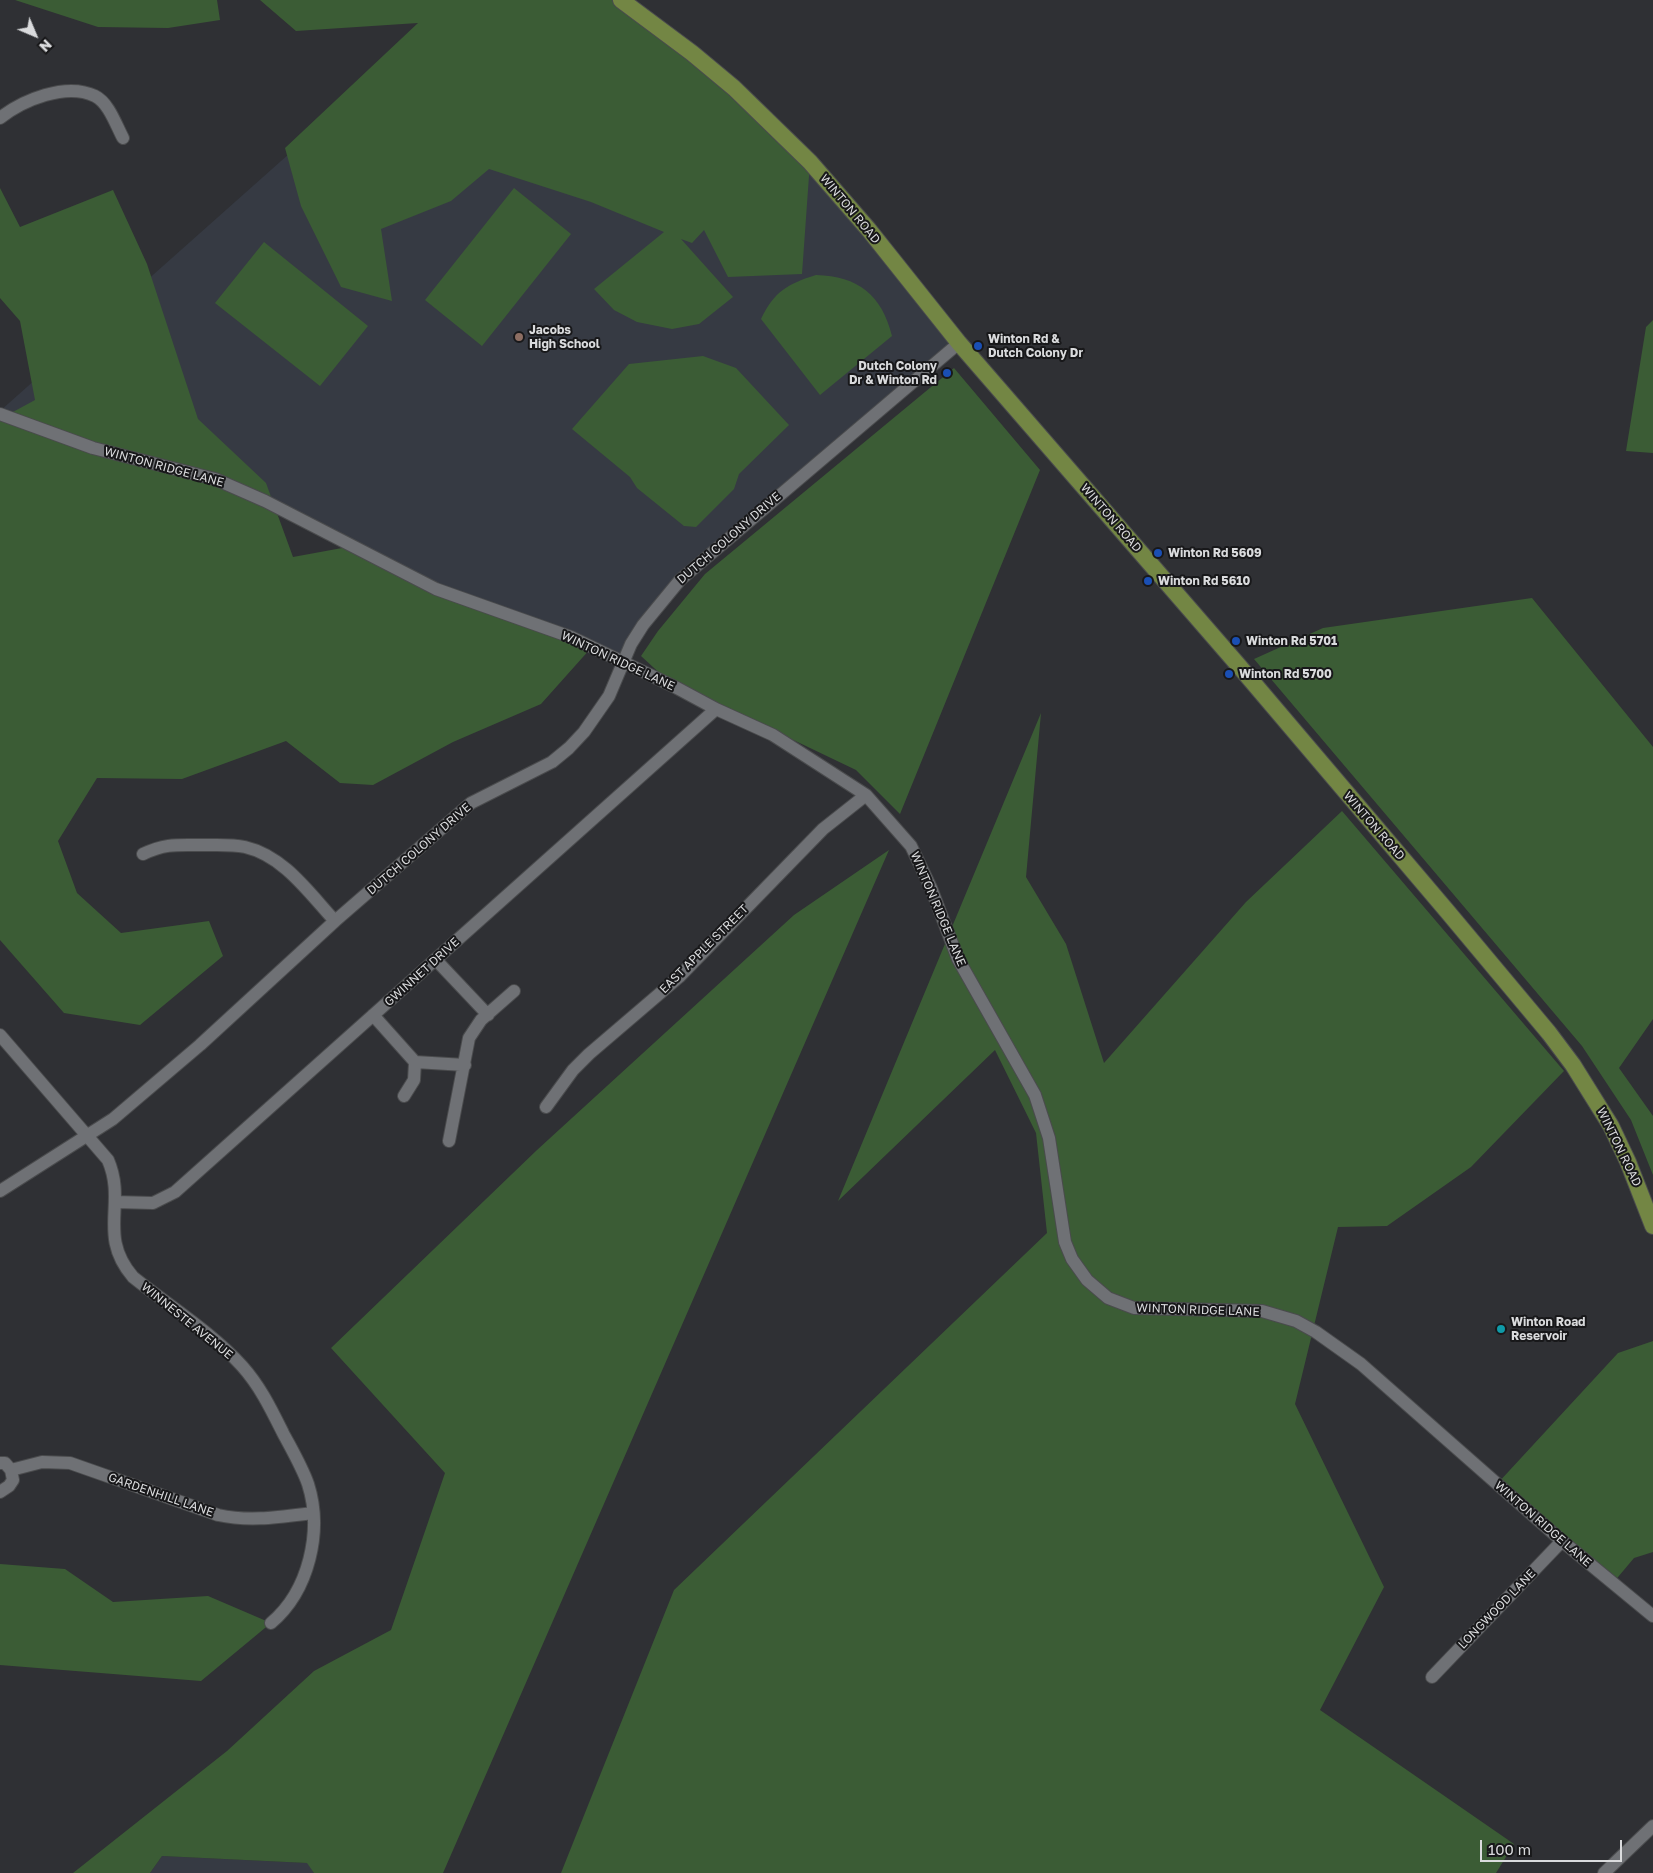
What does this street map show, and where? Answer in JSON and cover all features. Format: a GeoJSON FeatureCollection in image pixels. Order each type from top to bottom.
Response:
{"type":"FeatureCollection","features":[{"type":"Feature","properties":{"kind":"main road","name":"WINTON ROAD"},"geometry":{"type":"LineString","coordinates":[[621,0],[692,53],[734,88],[810,162],[869,230],[959,343],[1239,666],[1550,1033],[1573,1065],[1611,1126],[1632,1170],[1653,1226]]}},
{"type":"Feature","properties":{"kind":"street"},"geometry":{"type":"LineString","coordinates":[[0,118],[19,104],[32,98],[67,92],[79,92],[96,96],[101,101],[112,116],[123,138]]}},
{"type":"Feature","properties":{"kind":"street","name":"DUTCH COLONY DRIVE"},"geometry":{"type":"LineString","coordinates":[[0,1191],[113,1120],[193,1051],[335,921],[471,803],[552,762],[569,748],[598,714],[609,696],[643,625],[680,580],[959,343]]}},
{"type":"Feature","properties":{"kind":"street","name":"WINTON RIDGE LANE"},"geometry":{"type":"LineString","coordinates":[[0,414],[92,448],[215,479],[265,501],[436,589],[571,637],[623,664],[677,688],[716,709],[773,735],[866,795],[911,846],[931,888],[958,959],[1035,1095],[1049,1138],[1065,1242],[1072,1259],[1087,1280],[1108,1298],[1134,1308],[1262,1312],[1296,1321],[1316,1332],[1361,1364],[1562,1542],[1653,1616]]}},
{"type":"Feature","properties":{"kind":"street","name":"GWINNET DRIVE"},"geometry":{"type":"LineString","coordinates":[[115,1202],[153,1203],[175,1192],[716,709]]}},
{"type":"Feature","properties":{"kind":"street","name":"EAST APPLE STREET"},"geometry":{"type":"LineString","coordinates":[[546,1107],[559,1088],[589,1054],[679,977],[823,829],[866,795]]}},
{"type":"Feature","properties":{"kind":"street"},"geometry":{"type":"LineString","coordinates":[[143,854],[161,845],[230,845],[256,850],[273,859],[289,871],[335,921]]}},
{"type":"Feature","properties":{"kind":"street"},"geometry":{"type":"LineString","coordinates":[[436,960],[488,1015]]}},
{"type":"Feature","properties":{"kind":"street"},"geometry":{"type":"LineString","coordinates":[[449,1141],[469,1038],[476,1027],[514,991]]}},
{"type":"Feature","properties":{"kind":"street"},"geometry":{"type":"LineString","coordinates":[[373,1015],[415,1062],[414,1080],[404,1096]]}},
{"type":"Feature","properties":{"kind":"street","name":"WINNESTE AVENUE"},"geometry":{"type":"LineString","coordinates":[[0,1035],[103,1152],[112,1168],[115,1202],[114,1242],[124,1267],[133,1277],[224,1348],[255,1382],[304,1474],[313,1513],[312,1548],[302,1582],[286,1608],[271,1623]]}},
{"type":"Feature","properties":{"kind":"street"},"geometry":{"type":"LineString","coordinates":[[415,1062],[465,1064]]}},
{"type":"Feature","properties":{"kind":"street","name":"GARDENHILL LANE"},"geometry":{"type":"LineString","coordinates":[[12,1470],[42,1462],[70,1464],[218,1515],[235,1519],[250,1520],[313,1513]]}},
{"type":"Feature","properties":{"kind":"street"},"geometry":{"type":"LineString","coordinates":[[0,1463],[5,1463],[12,1470],[13,1480],[9,1486],[0,1492]]}},
{"type":"Feature","properties":{"kind":"street","name":"LONGWOOD LANE"},"geometry":{"type":"LineString","coordinates":[[1432,1677],[1562,1542]]}},
{"type":"Feature","properties":{"kind":"street"},"geometry":{"type":"LineString","coordinates":[[1604,1873],[1653,1826]]}},
{"type":"Feature","properties":{"kind":"shaded area","name":"Jacobs High School"},"geometry":{"type":"Polygon","coordinates":[[[462,0],[734,88],[959,343],[680,580],[623,664],[481,604],[265,501],[0,411],[462,0]]]}},
{"type":"Feature","properties":{"kind":"shaded area"},"geometry":{"type":"Polygon","coordinates":[[[162,1856],[308,1863],[314,1873],[150,1873],[162,1856]]]}},
{"type":"Feature","properties":{"kind":"green space"},"geometry":{"type":"Polygon","coordinates":[[[15,0],[217,0],[220,20],[168,28],[98,27],[15,0]]]}},
{"type":"Feature","properties":{"kind":"green space"},"geometry":{"type":"Polygon","coordinates":[[[260,0],[621,0],[810,162],[802,274],[728,277],[704,230],[692,243],[681,239],[733,297],[699,324],[672,329],[637,322],[614,310],[594,289],[664,232],[591,202],[489,169],[451,201],[381,229],[392,301],[341,287],[301,206],[285,148],[418,23],[296,31],[260,0]]]}},
{"type":"Feature","properties":{"kind":"green space"},"geometry":{"type":"Polygon","coordinates":[[[0,188],[20,227],[113,190],[147,264],[198,419],[266,483],[293,557],[353,546],[436,589],[591,648],[541,704],[453,742],[373,785],[340,783],[286,741],[182,779],[97,778],[58,841],[77,893],[121,933],[209,921],[223,956],[140,1025],[64,1013],[0,940],[0,419],[35,400],[20,321],[0,298],[0,188]]]}},
{"type":"Feature","properties":{"kind":"green space"},"geometry":{"type":"Polygon","coordinates":[[[514,188],[571,234],[482,346],[425,300],[514,188]]]}},
{"type":"Feature","properties":{"kind":"green space"},"geometry":{"type":"Polygon","coordinates":[[[264,242],[368,326],[320,386],[215,303],[264,242]]]}},
{"type":"Feature","properties":{"kind":"green space"},"geometry":{"type":"Polygon","coordinates":[[[816,275],[844,279],[866,290],[882,309],[892,336],[820,395],[761,319],[771,302],[783,290],[816,275]]]}},
{"type":"Feature","properties":{"kind":"green space"},"geometry":{"type":"Polygon","coordinates":[[[1653,320],[1653,453],[1626,451],[1646,327],[1653,320]]]}},
{"type":"Feature","properties":{"kind":"green space"},"geometry":{"type":"Polygon","coordinates":[[[703,356],[736,368],[789,425],[739,474],[734,489],[696,527],[684,526],[637,488],[630,477],[572,429],[629,364],[703,356]]]}},
{"type":"Feature","properties":{"kind":"green space"},"geometry":{"type":"Polygon","coordinates":[[[954,368],[1040,470],[900,814],[856,770],[666,679],[641,656],[658,631],[705,574],[954,368]]]}},
{"type":"Feature","properties":{"kind":"green space"},"geometry":{"type":"Polygon","coordinates":[[[1532,598],[1653,747],[1653,1019],[1619,1068],[1653,1116],[1653,1175],[1631,1120],[1582,1046],[1254,659],[1323,628],[1532,598]]]}},
{"type":"Feature","properties":{"kind":"green space"},"geometry":{"type":"Polygon","coordinates":[[[1041,713],[1026,877],[1066,944],[1104,1063],[1246,902],[1342,811],[1564,1071],[1471,1167],[1387,1226],[1338,1227],[1295,1404],[1384,1587],[1320,1710],[1514,1844],[1496,1873],[561,1873],[674,1590],[1047,1233],[1036,1133],[995,1050],[838,1201],[1041,713]]]}},
{"type":"Feature","properties":{"kind":"green space"},"geometry":{"type":"Polygon","coordinates":[[[889,850],[443,1873],[314,1873],[307,1863],[162,1856],[150,1873],[73,1873],[227,1751],[314,1671],[391,1630],[445,1473],[331,1348],[537,1150],[794,915],[889,850]]]}},
{"type":"Feature","properties":{"kind":"green space"},"geometry":{"type":"Polygon","coordinates":[[[1653,1341],[1653,1552],[1634,1558],[1613,1583],[1497,1484],[1618,1353],[1653,1341]]]}},
{"type":"Feature","properties":{"kind":"green space"},"geometry":{"type":"Polygon","coordinates":[[[0,1564],[65,1569],[113,1602],[208,1596],[271,1623],[201,1681],[0,1665],[0,1564]]]}},
{"type":"Feature","properties":{"kind":"place","name":"Jacobs High School"},"geometry":{"type":"Point","coordinates":[519,337]}},
{"type":"Feature","properties":{"kind":"place","name":"Winton Rd & Dutch Colony Dr"},"geometry":{"type":"Point","coordinates":[978,346]}},
{"type":"Feature","properties":{"kind":"place","name":"Dutch Colony Dr & Winton Rd"},"geometry":{"type":"Point","coordinates":[947,373]}},
{"type":"Feature","properties":{"kind":"place","name":"Winton Rd 5609"},"geometry":{"type":"Point","coordinates":[1158,553]}},
{"type":"Feature","properties":{"kind":"place","name":"Winton Rd 5610"},"geometry":{"type":"Point","coordinates":[1148,581]}},
{"type":"Feature","properties":{"kind":"place","name":"Winton Rd 5701"},"geometry":{"type":"Point","coordinates":[1236,641]}},
{"type":"Feature","properties":{"kind":"place","name":"Winton Rd 5700"},"geometry":{"type":"Point","coordinates":[1229,674]}},
{"type":"Feature","properties":{"kind":"place","name":"Winton Road Reservoir"},"geometry":{"type":"Point","coordinates":[1501,1329]}}]}
